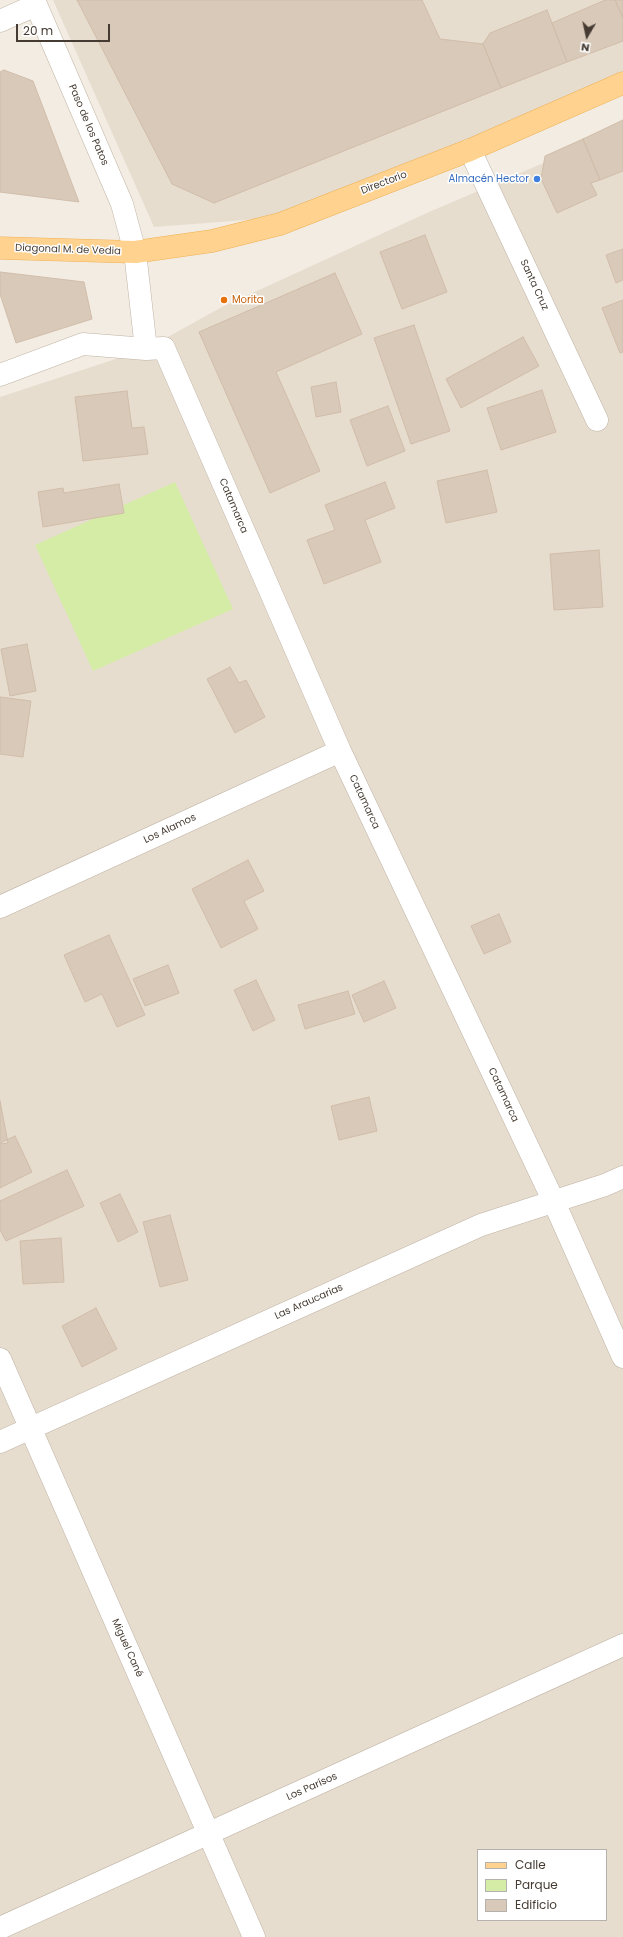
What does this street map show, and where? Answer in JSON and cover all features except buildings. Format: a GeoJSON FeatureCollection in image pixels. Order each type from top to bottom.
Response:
{"type":"FeatureCollection","features":[{"type":"Feature","properties":{"kind":"main road","name":"Directorio"},"geometry":{"type":"LineString","coordinates":[[135,252],[212,241],[280,224],[470,150],[623,83]]}},
{"type":"Feature","properties":{"kind":"main road","name":"Diagonal M. de Vedia"},"geometry":{"type":"LineString","coordinates":[[0,248],[135,252]]}},
{"type":"Feature","properties":{"kind":"street"},"geometry":{"type":"LineString","coordinates":[[0,21],[35,2]]}},
{"type":"Feature","properties":{"kind":"street","name":"Paso de los Patos"},"geometry":{"type":"LineString","coordinates":[[35,2],[122,204],[135,252]]}},
{"type":"Feature","properties":{"kind":"street","name":"Santa Cruz"},"geometry":{"type":"LineString","coordinates":[[470,150],[597,420]]}},
{"type":"Feature","properties":{"kind":"street"},"geometry":{"type":"LineString","coordinates":[[0,374],[83,344],[146,349],[135,252]]}},
{"type":"Feature","properties":{"kind":"street","name":"Catamarca"},"geometry":{"type":"LineString","coordinates":[[146,349],[164,348],[340,751],[554,1202],[623,1357]]}},
{"type":"Feature","properties":{"kind":"street","name":"Los Alamos"},"geometry":{"type":"LineString","coordinates":[[0,907],[340,751]]}},
{"type":"Feature","properties":{"kind":"street","name":"Las Araucarias"},"geometry":{"type":"LineString","coordinates":[[0,1442],[481,1225],[605,1185],[623,1177]]}},
{"type":"Feature","properties":{"kind":"street","name":"Miguel Cané"},"geometry":{"type":"LineString","coordinates":[[0,1359],[254,1937]]}},
{"type":"Feature","properties":{"kind":"street","name":"Los Parísos"},"geometry":{"type":"LineString","coordinates":[[0,1928],[623,1645]]}},
{"type":"Feature","properties":{"kind":"shaded area"},"geometry":{"type":"Polygon","coordinates":[[[53,0],[623,0],[623,78],[285,217],[154,227],[53,0]]]}},
{"type":"Feature","properties":{"kind":"shaded area"},"geometry":{"type":"Polygon","coordinates":[[[623,129],[623,1937],[0,1937],[0,397],[146,349],[222,307],[429,212],[623,129]]]}},
{"type":"Feature","properties":{"kind":"green space"},"geometry":{"type":"Polygon","coordinates":[[[175,482],[233,609],[93,671],[35,545],[175,482]]]}},
{"type":"Feature","properties":{"kind":"place","name":"Almacén Hector"},"geometry":{"type":"Point","coordinates":[537,179]}},
{"type":"Feature","properties":{"kind":"place","name":"Morita"},"geometry":{"type":"Point","coordinates":[224,300]}}]}
